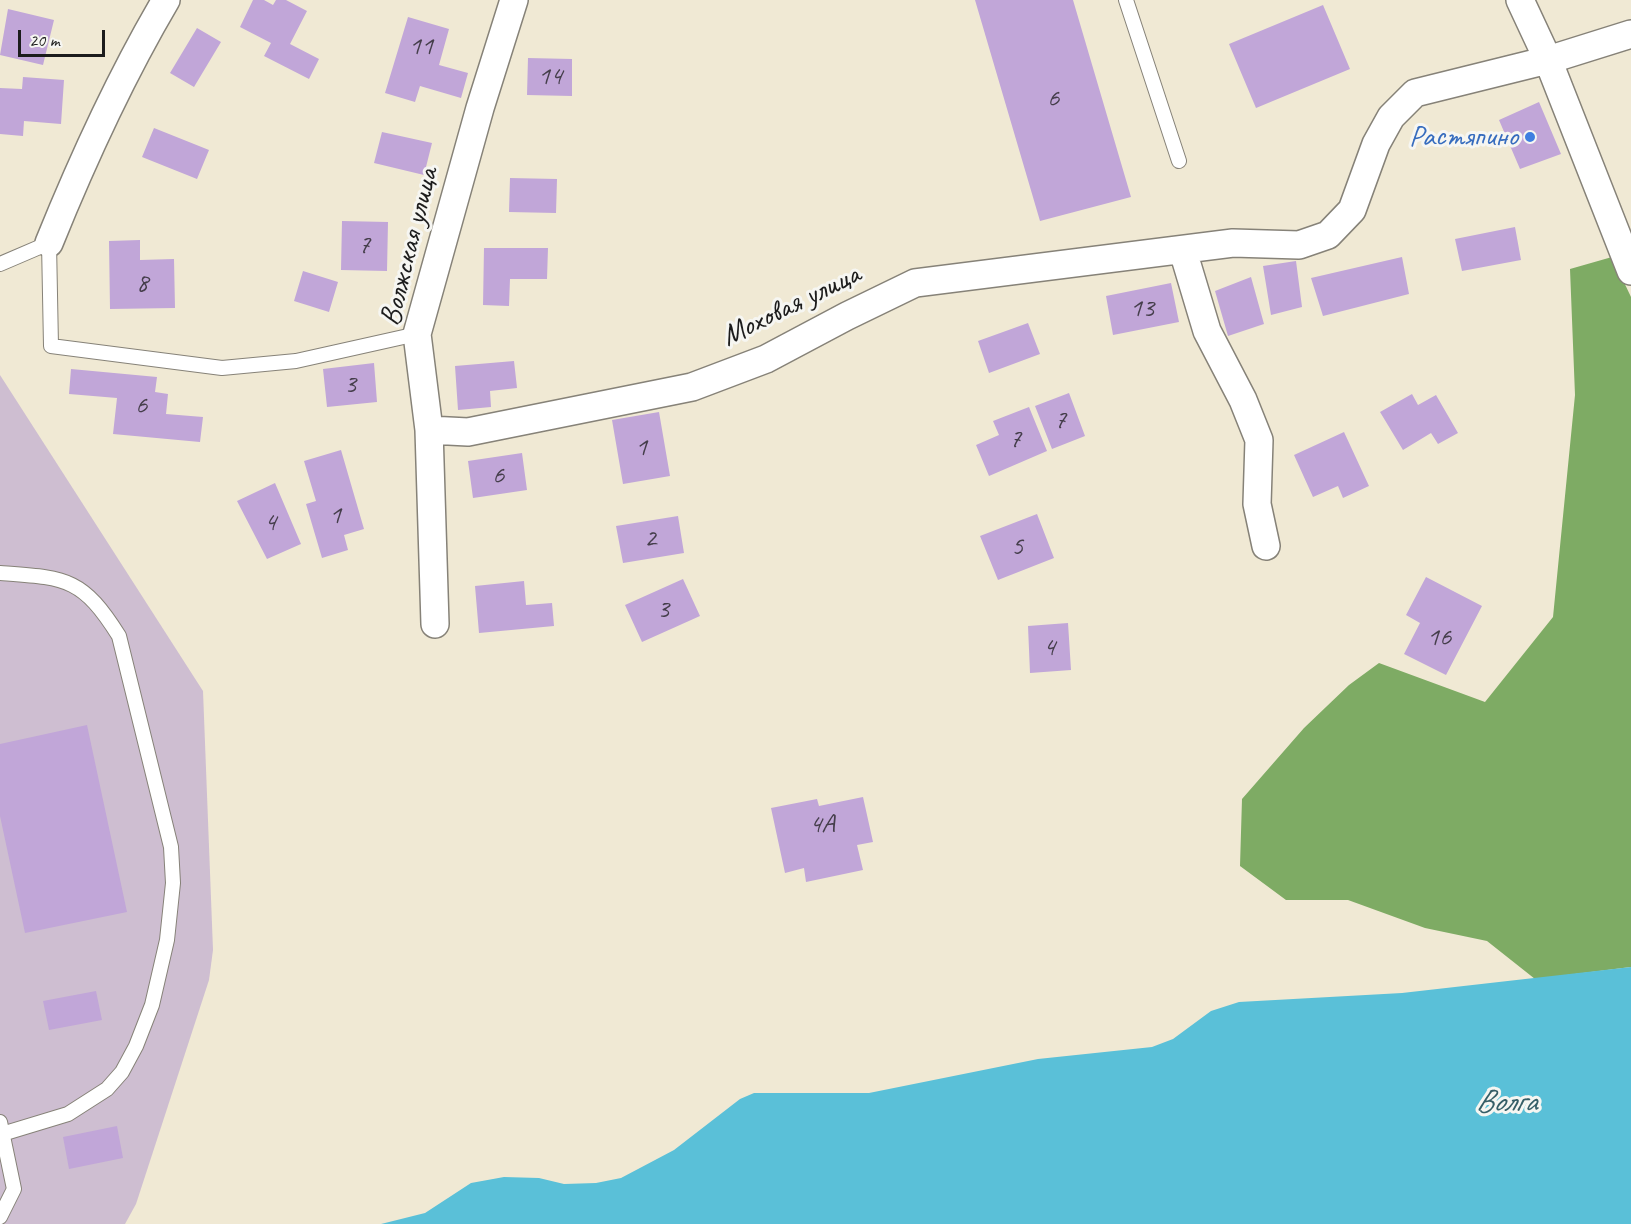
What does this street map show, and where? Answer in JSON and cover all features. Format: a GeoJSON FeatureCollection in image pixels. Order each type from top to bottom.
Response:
{"type":"FeatureCollection","features":[{"type":"Feature","properties":{"kind":"street"},"geometry":{"type":"LineString","coordinates":[[49,243],[87,147],[132,59],[166,0]]}},
{"type":"Feature","properties":{"kind":"street","name":"Волжская улица"},"geometry":{"type":"LineString","coordinates":[[435,624],[429,430],[417,334],[480,108],[514,0]]}},
{"type":"Feature","properties":{"kind":"street"},"geometry":{"type":"LineString","coordinates":[[1520,0],[1548,60],[1631,271]]}},
{"type":"Feature","properties":{"kind":"street","name":"Моховая улица"},"geometry":{"type":"LineString","coordinates":[[429,430],[468,432],[692,387],[766,359],[915,283],[1233,243],[1299,245],[1328,235],[1352,210],[1376,144],[1391,117],[1415,93],[1548,60],[1631,34]]}},
{"type":"Feature","properties":{"kind":"street"},"geometry":{"type":"LineString","coordinates":[[1183,251],[1207,331],[1243,400],[1259,440],[1257,504],[1266,546]]}},
{"type":"Feature","properties":{"kind":"lane"},"geometry":{"type":"LineString","coordinates":[[1126,0],[1179,161]]}},
{"type":"Feature","properties":{"kind":"lane"},"geometry":{"type":"LineString","coordinates":[[0,264],[49,243],[51,346],[222,368],[296,361],[417,334]]}},
{"type":"Feature","properties":{"kind":"lane"},"geometry":{"type":"LineString","coordinates":[[0,573],[55,577],[74,586],[100,606],[119,636],[171,847],[173,883],[167,940],[152,1005],[136,1047],[122,1072],[107,1089],[68,1114],[1,1128],[14,1189],[0,1217]]}},
{"type":"Feature","properties":{"kind":"shaded area"},"geometry":{"type":"Polygon","coordinates":[[[0,375],[203,691],[213,950],[209,980],[136,1204],[125,1224],[0,1224],[0,375]]]}},
{"type":"Feature","properties":{"kind":"green space"},"geometry":{"type":"Polygon","coordinates":[[[1612,257],[1631,297],[1631,967],[1535,979],[1487,941],[1425,928],[1348,900],[1286,900],[1240,866],[1242,799],[1304,728],[1349,685],[1379,663],[1485,702],[1553,617],[1575,395],[1570,269],[1612,257]]]}},
{"type":"Feature","properties":{"kind":"water","name":"Волга"},"geometry":{"type":"Polygon","coordinates":[[[1631,967],[1631,1224],[381,1224],[425,1213],[471,1183],[504,1177],[539,1178],[564,1184],[596,1183],[621,1178],[674,1150],[740,1099],[754,1093],[869,1093],[1038,1059],[1152,1047],[1173,1039],[1211,1011],[1239,1002],[1402,993],[1631,967]]]}},
{"type":"Feature","properties":{"kind":"building"},"geometry":{"type":"Polygon","coordinates":[[[253,0],[264,0],[273,5],[276,0],[286,0],[307,11],[290,44],[319,59],[309,79],[264,56],[271,43],[240,27],[253,0]]]}},
{"type":"Feature","properties":{"kind":"building"},"geometry":{"type":"Polygon","coordinates":[[[975,0],[1073,0],[1131,197],[1040,221],[975,0]]]}},
{"type":"Feature","properties":{"kind":"building"},"geometry":{"type":"Polygon","coordinates":[[[1323,5],[1350,69],[1256,108],[1229,44],[1323,5]]]}},
{"type":"Feature","properties":{"kind":"building"},"geometry":{"type":"Polygon","coordinates":[[[8,9],[54,20],[43,65],[0,55],[8,9]]]}},
{"type":"Feature","properties":{"kind":"building"},"geometry":{"type":"Polygon","coordinates":[[[408,17],[449,29],[439,65],[468,73],[461,98],[420,86],[415,102],[385,93],[408,17]]]}},
{"type":"Feature","properties":{"kind":"building"},"geometry":{"type":"Polygon","coordinates":[[[197,28],[221,42],[194,87],[170,73],[197,28]]]}},
{"type":"Feature","properties":{"kind":"building"},"geometry":{"type":"Polygon","coordinates":[[[528,58],[572,59],[572,96],[527,95],[528,58]]]}},
{"type":"Feature","properties":{"kind":"building"},"geometry":{"type":"Polygon","coordinates":[[[23,77],[64,80],[61,124],[24,121],[23,136],[0,134],[0,88],[22,89],[23,77]]]}},
{"type":"Feature","properties":{"kind":"building","name":"Растяпино"},"geometry":{"type":"Polygon","coordinates":[[[1539,102],[1561,154],[1520,169],[1499,120],[1539,102]]]}},
{"type":"Feature","properties":{"kind":"building"},"geometry":{"type":"Polygon","coordinates":[[[154,128],[209,150],[197,179],[142,157],[154,128]]]}},
{"type":"Feature","properties":{"kind":"building"},"geometry":{"type":"Polygon","coordinates":[[[382,132],[432,143],[424,175],[374,163],[382,132]]]}},
{"type":"Feature","properties":{"kind":"building"},"geometry":{"type":"Polygon","coordinates":[[[510,178],[557,179],[556,213],[509,212],[510,178]]]}},
{"type":"Feature","properties":{"kind":"building"},"geometry":{"type":"Polygon","coordinates":[[[342,221],[388,222],[387,271],[341,270],[342,221]]]}},
{"type":"Feature","properties":{"kind":"building"},"geometry":{"type":"Polygon","coordinates":[[[1515,227],[1521,260],[1462,271],[1455,239],[1515,227]]]}},
{"type":"Feature","properties":{"kind":"building"},"geometry":{"type":"Polygon","coordinates":[[[140,240],[140,260],[174,259],[175,308],[110,309],[109,241],[140,240]]]}},
{"type":"Feature","properties":{"kind":"building"},"geometry":{"type":"Polygon","coordinates":[[[484,248],[548,248],[547,279],[510,279],[509,306],[483,305],[484,248]]]}},
{"type":"Feature","properties":{"kind":"building"},"geometry":{"type":"Polygon","coordinates":[[[1402,257],[1409,294],[1323,316],[1311,278],[1402,257]]]}},
{"type":"Feature","properties":{"kind":"building"},"geometry":{"type":"Polygon","coordinates":[[[1296,261],[1302,307],[1271,315],[1263,266],[1296,261]]]}},
{"type":"Feature","properties":{"kind":"building"},"geometry":{"type":"Polygon","coordinates":[[[303,271],[338,282],[329,312],[294,301],[303,271]]]}},
{"type":"Feature","properties":{"kind":"building"},"geometry":{"type":"Polygon","coordinates":[[[1251,277],[1264,324],[1228,336],[1215,291],[1251,277]]]}},
{"type":"Feature","properties":{"kind":"building"},"geometry":{"type":"Polygon","coordinates":[[[1171,283],[1179,322],[1113,335],[1106,296],[1171,283]]]}},
{"type":"Feature","properties":{"kind":"building"},"geometry":{"type":"Polygon","coordinates":[[[1028,323],[1040,354],[989,373],[978,341],[1028,323]]]}},
{"type":"Feature","properties":{"kind":"building"},"geometry":{"type":"Polygon","coordinates":[[[514,361],[517,388],[490,391],[491,407],[458,410],[455,366],[514,361]]]}},
{"type":"Feature","properties":{"kind":"building"},"geometry":{"type":"Polygon","coordinates":[[[374,363],[377,402],[327,407],[323,369],[374,363]]]}},
{"type":"Feature","properties":{"kind":"building"},"geometry":{"type":"Polygon","coordinates":[[[71,369],[157,377],[155,392],[168,394],[166,414],[203,417],[200,442],[113,434],[117,398],[69,394],[71,369]]]}},
{"type":"Feature","properties":{"kind":"building"},"geometry":{"type":"Polygon","coordinates":[[[1069,393],[1085,436],[1052,449],[1035,406],[1069,393]]]}},
{"type":"Feature","properties":{"kind":"building"},"geometry":{"type":"Polygon","coordinates":[[[1412,394],[1418,405],[1436,395],[1458,433],[1438,444],[1431,433],[1403,450],[1380,412],[1412,394]]]}},
{"type":"Feature","properties":{"kind":"building"},"geometry":{"type":"Polygon","coordinates":[[[1029,407],[1047,451],[989,476],[976,445],[999,435],[993,421],[1029,407]]]}},
{"type":"Feature","properties":{"kind":"building"},"geometry":{"type":"Polygon","coordinates":[[[659,412],[670,476],[623,484],[612,420],[659,412]]]}},
{"type":"Feature","properties":{"kind":"building"},"geometry":{"type":"Polygon","coordinates":[[[1344,432],[1369,486],[1343,498],[1338,486],[1313,497],[1294,455],[1344,432]]]}},
{"type":"Feature","properties":{"kind":"building"},"geometry":{"type":"Polygon","coordinates":[[[341,450],[364,529],[344,535],[348,550],[322,558],[306,504],[316,501],[304,461],[341,450]]]}},
{"type":"Feature","properties":{"kind":"building"},"geometry":{"type":"Polygon","coordinates":[[[522,453],[527,490],[473,498],[468,461],[522,453]]]}},
{"type":"Feature","properties":{"kind":"building"},"geometry":{"type":"Polygon","coordinates":[[[275,483],[301,544],[267,559],[237,501],[275,483]]]}},
{"type":"Feature","properties":{"kind":"building"},"geometry":{"type":"Polygon","coordinates":[[[1037,514],[1054,558],[998,580],[980,536],[1037,514]]]}},
{"type":"Feature","properties":{"kind":"building"},"geometry":{"type":"Polygon","coordinates":[[[678,516],[684,553],[623,563],[616,526],[678,516]]]}},
{"type":"Feature","properties":{"kind":"building"},"geometry":{"type":"Polygon","coordinates":[[[1426,577],[1482,606],[1446,675],[1404,654],[1420,623],[1406,615],[1426,577]]]}},
{"type":"Feature","properties":{"kind":"building"},"geometry":{"type":"Polygon","coordinates":[[[683,579],[700,616],[642,642],[625,605],[683,579]]]}},
{"type":"Feature","properties":{"kind":"building"},"geometry":{"type":"Polygon","coordinates":[[[524,581],[526,605],[552,603],[554,626],[479,633],[475,586],[524,581]]]}},
{"type":"Feature","properties":{"kind":"building"},"geometry":{"type":"Polygon","coordinates":[[[1068,623],[1071,670],[1030,673],[1028,626],[1068,623]]]}},
{"type":"Feature","properties":{"kind":"building"},"geometry":{"type":"Polygon","coordinates":[[[87,725],[127,912],[25,933],[0,816],[0,744],[87,725]]]}},
{"type":"Feature","properties":{"kind":"building"},"geometry":{"type":"Polygon","coordinates":[[[863,797],[873,842],[857,845],[863,870],[806,882],[804,868],[785,873],[771,808],[817,799],[819,806],[863,797]]]}},
{"type":"Feature","properties":{"kind":"building"},"geometry":{"type":"Polygon","coordinates":[[[96,991],[102,1020],[49,1030],[43,1001],[96,991]]]}},
{"type":"Feature","properties":{"kind":"building"},"geometry":{"type":"Polygon","coordinates":[[[117,1126],[123,1158],[69,1169],[63,1137],[117,1126]]]}},
{"type":"Feature","properties":{"kind":"place","name":"Растяпино"},"geometry":{"type":"Point","coordinates":[1530,137]}}]}
